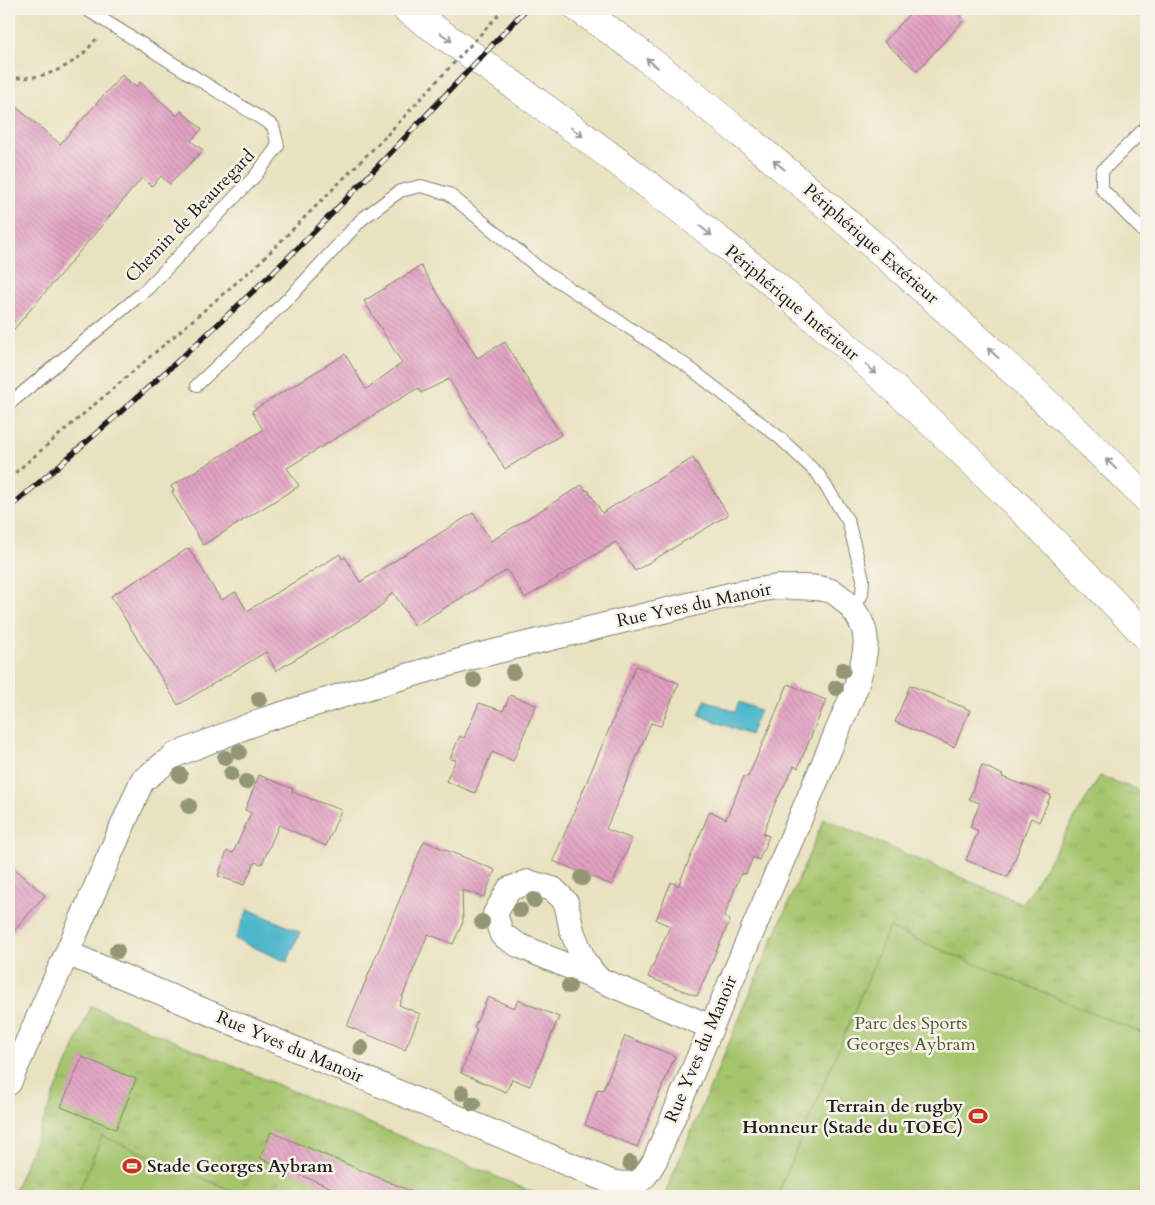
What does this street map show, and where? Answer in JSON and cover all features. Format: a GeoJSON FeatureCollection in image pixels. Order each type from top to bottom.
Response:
{"type":"FeatureCollection","features":[{"type":"Feature","properties":{"kind":"highway","name":"Périphérique Intérieur"},"geometry":{"type":"LineString","coordinates":[[406,9],[545,107],[655,190],[807,312],[1030,516],[1146,636]]}},
{"type":"Feature","properties":{"kind":"highway","name":"Périphérique Extérieur"},"geometry":{"type":"LineString","coordinates":[[579,9],[686,89],[796,179],[912,279],[1064,418],[1146,498]]}},
{"type":"Feature","properties":{"kind":"street","name":"Rue Yves du Manoir"},"geometry":{"type":"LineString","coordinates":[[777,587],[815,588],[832,591],[854,610],[867,635],[866,651],[856,687],[655,1160],[638,1191],[612,1182],[67,953],[142,781],[175,754],[263,720],[459,661],[734,594],[777,587]]}},
{"type":"Feature","properties":{"kind":"street"},"geometry":{"type":"LineString","coordinates":[[598,979],[584,961],[572,931],[566,902],[553,889],[528,882],[509,889],[496,914],[502,935],[518,945],[598,979],[711,1027]]}},
{"type":"Feature","properties":{"kind":"street"},"geometry":{"type":"LineString","coordinates":[[9,1084],[67,953]]}},
{"type":"Feature","properties":{"kind":"lane","name":"Chemin de Beauregard"},"geometry":{"type":"LineString","coordinates":[[9,404],[147,289],[255,176],[278,146],[273,126],[86,9]]}},
{"type":"Feature","properties":{"kind":"lane"},"geometry":{"type":"LineString","coordinates":[[1146,127],[1102,171],[1102,189],[1146,234]]}},
{"type":"Feature","properties":{"kind":"lane"},"geometry":{"type":"LineString","coordinates":[[197,385],[292,295],[362,219],[400,191],[421,186],[449,194],[540,269],[687,366],[780,438],[818,474],[848,521],[863,579],[862,594],[854,610]]}},
{"type":"Feature","properties":{"kind":"path"},"geometry":{"type":"LineString","coordinates":[[9,478],[258,264],[387,135],[504,9]]}},
{"type":"Feature","properties":{"kind":"path"},"geometry":{"type":"LineString","coordinates":[[9,76],[21,78],[56,72],[86,54],[107,22]]}},
{"type":"Feature","properties":{"kind":"green space","name":"Parc des Sports Georges Aybram"},"geometry":{"type":"Polygon","coordinates":[[[1100,776],[1138,790],[1146,800],[1146,1196],[664,1196],[824,819],[1023,904],[1100,776]]]}},
{"type":"Feature","properties":{"kind":"green space","name":"Terrain de rugby Honneur (Stade du TOEC)"},"geometry":{"type":"Polygon","coordinates":[[[889,928],[1146,1035],[1146,1196],[777,1196],[889,928]]]}},
{"type":"Feature","properties":{"kind":"green space"},"geometry":{"type":"Polygon","coordinates":[[[91,1006],[542,1196],[12,1196],[91,1006]]]}},
{"type":"Feature","properties":{"kind":"green space","name":"Stade Georges Aybram"},"geometry":{"type":"Polygon","coordinates":[[[102,1136],[245,1196],[77,1196],[102,1136]]]}},
{"type":"Feature","properties":{"kind":"water"},"geometry":{"type":"Polygon","coordinates":[[[705,700],[735,712],[739,702],[760,710],[750,735],[699,715],[705,700]]]}},
{"type":"Feature","properties":{"kind":"water"},"geometry":{"type":"Polygon","coordinates":[[[248,909],[300,932],[287,962],[235,939],[248,909]]]}},
{"type":"Feature","properties":{"kind":"building"},"geometry":{"type":"Polygon","coordinates":[[[914,9],[952,9],[964,20],[917,71],[884,42],[914,9]]]}},
{"type":"Feature","properties":{"kind":"building"},"geometry":{"type":"Polygon","coordinates":[[[122,75],[136,87],[140,82],[177,116],[181,111],[202,129],[191,141],[203,150],[170,184],[161,176],[152,186],[142,178],[9,335],[9,101],[60,144],[122,75]]]}},
{"type":"Feature","properties":{"kind":"building"},"geometry":{"type":"Polygon","coordinates":[[[421,266],[477,358],[505,342],[561,435],[505,469],[449,379],[421,393],[418,388],[287,468],[299,486],[203,545],[172,492],[174,491],[171,486],[263,430],[252,411],[345,354],[366,389],[402,363],[364,301],[421,266]]]}},
{"type":"Feature","properties":{"kind":"building"},"geometry":{"type":"Polygon","coordinates":[[[693,458],[728,515],[635,571],[616,542],[525,598],[507,570],[415,626],[393,592],[379,608],[276,671],[266,652],[178,705],[111,596],[189,548],[221,600],[236,592],[247,611],[340,554],[342,559],[345,557],[360,582],[473,513],[491,541],[582,485],[586,491],[588,490],[602,513],[693,458]]]}},
{"type":"Feature","properties":{"kind":"building"},"geometry":{"type":"Polygon","coordinates":[[[636,666],[679,683],[661,726],[651,723],[606,829],[632,839],[612,885],[553,861],[636,666]]]}},
{"type":"Feature","properties":{"kind":"building"},"geometry":{"type":"Polygon","coordinates":[[[788,684],[826,700],[798,768],[794,766],[775,803],[763,834],[769,836],[759,860],[753,857],[746,874],[741,873],[724,917],[730,920],[697,996],[648,977],[670,926],[656,920],[671,882],[678,886],[710,811],[726,819],[744,776],[748,777],[788,684]]]}},
{"type":"Feature","properties":{"kind":"building"},"geometry":{"type":"Polygon","coordinates":[[[910,685],[970,710],[954,747],[895,722],[910,685]]]}},
{"type":"Feature","properties":{"kind":"building"},"geometry":{"type":"Polygon","coordinates":[[[510,695],[536,705],[513,761],[492,752],[475,793],[446,781],[456,760],[450,759],[460,736],[464,738],[479,703],[503,711],[510,695]]]}},
{"type":"Feature","properties":{"kind":"building"},"geometry":{"type":"Polygon","coordinates":[[[982,765],[1003,775],[1002,777],[1051,795],[1039,822],[1031,818],[1008,877],[966,860],[978,831],[970,827],[980,803],[969,799],[982,765]]]}},
{"type":"Feature","properties":{"kind":"building"},"geometry":{"type":"Polygon","coordinates":[[[259,775],[293,789],[292,792],[341,810],[326,846],[279,825],[262,864],[255,862],[244,885],[218,876],[227,851],[233,853],[251,813],[245,810],[259,775]]]}},
{"type":"Feature","properties":{"kind":"building"},"geometry":{"type":"Polygon","coordinates":[[[424,841],[495,870],[484,897],[462,890],[463,922],[453,944],[428,934],[399,1005],[420,1014],[405,1050],[347,1026],[424,841]]]}},
{"type":"Feature","properties":{"kind":"building"},"geometry":{"type":"Polygon","coordinates":[[[9,864],[45,895],[9,937],[9,864]]]}},
{"type":"Feature","properties":{"kind":"building"},"geometry":{"type":"Polygon","coordinates":[[[488,997],[514,1008],[518,1000],[559,1017],[530,1086],[512,1079],[506,1092],[461,1073],[477,1029],[474,1028],[488,997]]]}},
{"type":"Feature","properties":{"kind":"building"},"geometry":{"type":"Polygon","coordinates":[[[625,1036],[675,1056],[637,1147],[585,1125],[598,1089],[603,1090],[625,1036]]]}},
{"type":"Feature","properties":{"kind":"building"},"geometry":{"type":"Polygon","coordinates":[[[82,1057],[136,1079],[116,1129],[61,1107],[82,1057]]]}},
{"type":"Feature","properties":{"kind":"building"},"geometry":{"type":"Polygon","coordinates":[[[271,1132],[422,1196],[351,1196],[260,1158],[271,1132]]]}},
{"type":"Feature","properties":{"kind":"railway"},"geometry":{"type":"LineString","coordinates":[[9,508],[159,378],[268,277],[416,126],[526,9]]}},
{"type":"Feature","properties":{"kind":"place","name":"Terrain de rugby Honneur (Stade du TOEC)"},"geometry":{"type":"Point","coordinates":[978,1116]}},
{"type":"Feature","properties":{"kind":"place","name":"Stade Georges Aybram"},"geometry":{"type":"Point","coordinates":[132,1166]}}]}
